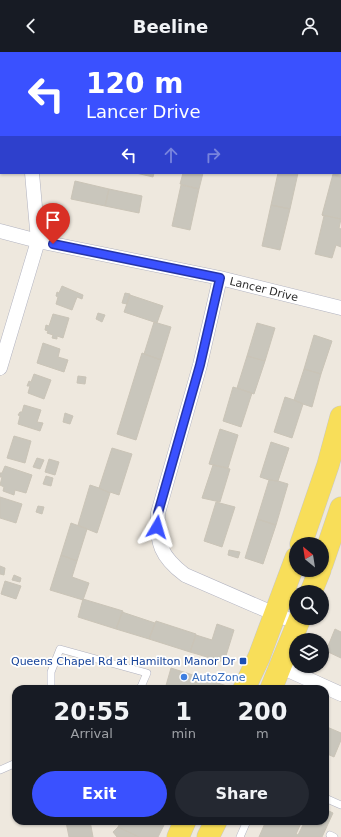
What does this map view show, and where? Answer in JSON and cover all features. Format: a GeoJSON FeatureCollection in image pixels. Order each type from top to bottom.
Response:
{"type":"FeatureCollection","features":[{"type":"Feature","properties":{"kind":"main road"},"geometry":{"type":"LineString","coordinates":[[303,537],[328,465],[341,417]]}},
{"type":"Feature","properties":{"kind":"main road"},"geometry":{"type":"LineString","coordinates":[[329,543],[341,508]]}},
{"type":"Feature","properties":{"kind":"main road"},"geometry":{"type":"LineString","coordinates":[[246,685],[289,577]]}},
{"type":"Feature","properties":{"kind":"main road"},"geometry":{"type":"LineString","coordinates":[[272,685],[297,625]]}},
{"type":"Feature","properties":{"kind":"main road"},"geometry":{"type":"LineString","coordinates":[[178,837],[183,825]]}},
{"type":"Feature","properties":{"kind":"main road"},"geometry":{"type":"LineString","coordinates":[[208,837],[214,825]]}},
{"type":"Feature","properties":{"kind":"street"},"geometry":{"type":"LineString","coordinates":[[0,368],[38,241],[32,174]]}},
{"type":"Feature","properties":{"kind":"street","name":"Lancer Drive"},"geometry":{"type":"LineString","coordinates":[[0,231],[38,241],[220,278],[341,308]]}},
{"type":"Feature","properties":{"kind":"street"},"geometry":{"type":"LineString","coordinates":[[220,278],[200,365],[158,513],[158,538],[167,557],[174,566],[186,575],[275,614],[289,618]]}},
{"type":"Feature","properties":{"kind":"street"},"geometry":{"type":"LineString","coordinates":[[279,666],[321,685]]}},
{"type":"Feature","properties":{"kind":"street"},"geometry":{"type":"LineString","coordinates":[[329,689],[341,694]]}},
{"type":"Feature","properties":{"kind":"lane"},"geometry":{"type":"LineString","coordinates":[[50,685],[51,672],[60,649],[147,673],[142,685]]}},
{"type":"Feature","properties":{"kind":"lane"},"geometry":{"type":"LineString","coordinates":[[0,770],[12,765]]}},
{"type":"Feature","properties":{"kind":"lane"},"geometry":{"type":"LineString","coordinates":[[329,800],[341,805]]}},
{"type":"Feature","properties":{"kind":"lane"},"geometry":{"type":"LineString","coordinates":[[240,837],[245,825]]}},
{"type":"Feature","properties":{"kind":"building"},"geometry":{"type":"Polygon","coordinates":[[[140,174],[154,174],[153,177],[140,174]]]}},
{"type":"Feature","properties":{"kind":"building"},"geometry":{"type":"Polygon","coordinates":[[[183,174],[203,174],[199,189],[180,184],[183,174]]]}},
{"type":"Feature","properties":{"kind":"building"},"geometry":{"type":"Polygon","coordinates":[[[278,174],[298,174],[290,209],[271,205],[278,174]]]}},
{"type":"Feature","properties":{"kind":"building"},"geometry":{"type":"Polygon","coordinates":[[[333,174],[341,177],[341,219],[322,215],[333,174]]]}},
{"type":"Feature","properties":{"kind":"building"},"geometry":{"type":"Polygon","coordinates":[[[335,174],[341,174],[341,177],[336,176],[335,174]]]}},
{"type":"Feature","properties":{"kind":"building"},"geometry":{"type":"Polygon","coordinates":[[[75,181],[109,189],[105,206],[71,199],[75,181]]]}},
{"type":"Feature","properties":{"kind":"building"},"geometry":{"type":"Polygon","coordinates":[[[181,185],[199,189],[190,230],[172,226],[181,185]]]}},
{"type":"Feature","properties":{"kind":"building"},"geometry":{"type":"Polygon","coordinates":[[[109,189],[142,196],[139,213],[105,206],[109,189]]]}},
{"type":"Feature","properties":{"kind":"building"},"geometry":{"type":"Polygon","coordinates":[[[271,205],[290,209],[280,250],[262,246],[271,205]]]}},
{"type":"Feature","properties":{"kind":"building"},"geometry":{"type":"Polygon","coordinates":[[[322,215],[341,219],[339,228],[341,229],[341,247],[336,245],[332,258],[315,254],[324,216],[322,215]]]}},
{"type":"Feature","properties":{"kind":"building"},"geometry":{"type":"Polygon","coordinates":[[[62,286],[83,295],[82,299],[77,297],[72,310],[56,304],[58,297],[56,296],[57,292],[59,293],[62,286]]]}},
{"type":"Feature","properties":{"kind":"building"},"geometry":{"type":"Polygon","coordinates":[[[125,293],[130,294],[127,304],[122,303],[125,293]]]}},
{"type":"Feature","properties":{"kind":"building"},"geometry":{"type":"Polygon","coordinates":[[[130,295],[163,306],[157,323],[124,312],[130,295]]]}},
{"type":"Feature","properties":{"kind":"building"},"geometry":{"type":"Polygon","coordinates":[[[98,313],[105,315],[102,322],[96,319],[98,313]]]}},
{"type":"Feature","properties":{"kind":"building"},"geometry":{"type":"Polygon","coordinates":[[[53,314],[69,318],[63,338],[57,336],[57,339],[52,338],[53,335],[47,333],[48,331],[45,330],[46,325],[49,326],[53,314]]]}},
{"type":"Feature","properties":{"kind":"building"},"geometry":{"type":"Polygon","coordinates":[[[154,322],[171,327],[161,360],[144,354],[154,322]]]}},
{"type":"Feature","properties":{"kind":"building"},"geometry":{"type":"Polygon","coordinates":[[[257,323],[275,328],[265,361],[247,356],[257,323]]]}},
{"type":"Feature","properties":{"kind":"building"},"geometry":{"type":"Polygon","coordinates":[[[314,335],[332,341],[321,374],[304,369],[314,335]]]}},
{"type":"Feature","properties":{"kind":"building"},"geometry":{"type":"Polygon","coordinates":[[[43,343],[60,349],[58,357],[68,360],[64,372],[37,363],[43,343]]]}},
{"type":"Feature","properties":{"kind":"building"},"geometry":{"type":"Polygon","coordinates":[[[142,353],[161,360],[136,440],[117,434],[142,353]]]}},
{"type":"Feature","properties":{"kind":"building"},"geometry":{"type":"Polygon","coordinates":[[[247,356],[265,361],[254,394],[237,388],[247,356]]]}},
{"type":"Feature","properties":{"kind":"building"},"geometry":{"type":"Polygon","coordinates":[[[304,369],[321,374],[312,407],[294,400],[304,369]]]}},
{"type":"Feature","properties":{"kind":"building"},"geometry":{"type":"Polygon","coordinates":[[[34,374],[51,380],[44,399],[28,393],[30,386],[27,386],[29,381],[31,382],[34,374]]]}},
{"type":"Feature","properties":{"kind":"building"},"geometry":{"type":"Polygon","coordinates":[[[78,376],[86,377],[85,384],[77,383],[78,376]]]}},
{"type":"Feature","properties":{"kind":"building"},"geometry":{"type":"Polygon","coordinates":[[[233,387],[252,393],[241,427],[223,421],[233,387]]]}},
{"type":"Feature","properties":{"kind":"building"},"geometry":{"type":"Polygon","coordinates":[[[285,397],[303,404],[292,438],[274,432],[285,397]]]}},
{"type":"Feature","properties":{"kind":"building"},"geometry":{"type":"Polygon","coordinates":[[[24,405],[41,410],[37,422],[43,423],[40,431],[18,424],[20,416],[18,415],[22,412],[24,405]]]}},
{"type":"Feature","properties":{"kind":"building"},"geometry":{"type":"Polygon","coordinates":[[[65,413],[73,416],[70,424],[63,422],[65,413]]]}},
{"type":"Feature","properties":{"kind":"building"},"geometry":{"type":"Polygon","coordinates":[[[220,429],[238,435],[228,468],[209,464],[220,429]]]}},
{"type":"Feature","properties":{"kind":"building"},"geometry":{"type":"Polygon","coordinates":[[[14,436],[31,441],[25,463],[7,458],[14,436]]]}},
{"type":"Feature","properties":{"kind":"building"},"geometry":{"type":"Polygon","coordinates":[[[271,442],[289,448],[278,481],[260,477],[271,442]]]}},
{"type":"Feature","properties":{"kind":"building"},"geometry":{"type":"Polygon","coordinates":[[[112,448],[132,454],[119,495],[99,488],[112,448]]]}},
{"type":"Feature","properties":{"kind":"building"},"geometry":{"type":"Polygon","coordinates":[[[37,458],[44,460],[40,469],[33,467],[37,458]]]}},
{"type":"Feature","properties":{"kind":"building"},"geometry":{"type":"Polygon","coordinates":[[[49,459],[59,462],[55,475],[45,472],[49,459]]]}},
{"type":"Feature","properties":{"kind":"building"},"geometry":{"type":"Polygon","coordinates":[[[213,465],[230,469],[220,502],[202,498],[213,465]]]}},
{"type":"Feature","properties":{"kind":"building"},"geometry":{"type":"Polygon","coordinates":[[[5,466],[32,475],[26,493],[15,490],[14,495],[3,491],[4,487],[0,485],[2,477],[0,477],[0,473],[2,473],[5,466]]]}},
{"type":"Feature","properties":{"kind":"building"},"geometry":{"type":"Polygon","coordinates":[[[46,476],[53,478],[51,486],[43,484],[46,476]]]}},
{"type":"Feature","properties":{"kind":"building"},"geometry":{"type":"Polygon","coordinates":[[[269,480],[288,484],[276,525],[257,519],[269,480]]]}},
{"type":"Feature","properties":{"kind":"building"},"geometry":{"type":"Polygon","coordinates":[[[90,485],[110,493],[97,533],[78,525],[90,485]]]}},
{"type":"Feature","properties":{"kind":"building"},"geometry":{"type":"Polygon","coordinates":[[[0,497],[22,504],[16,523],[0,518],[0,497]]]}},
{"type":"Feature","properties":{"kind":"building"},"geometry":{"type":"Polygon","coordinates":[[[216,502],[235,507],[222,547],[204,541],[216,502]]]}},
{"type":"Feature","properties":{"kind":"building"},"geometry":{"type":"Polygon","coordinates":[[[38,506],[44,507],[42,514],[36,512],[38,506]]]}},
{"type":"Feature","properties":{"kind":"building"},"geometry":{"type":"Polygon","coordinates":[[[257,519],[276,525],[263,564],[245,558],[257,519]]]}},
{"type":"Feature","properties":{"kind":"building"},"geometry":{"type":"Polygon","coordinates":[[[71,523],[87,529],[77,561],[61,555],[71,523]]]}},
{"type":"Feature","properties":{"kind":"building"},"geometry":{"type":"Polygon","coordinates":[[[229,550],[240,552],[238,558],[228,555],[229,550]]]}},
{"type":"Feature","properties":{"kind":"building"},"geometry":{"type":"Polygon","coordinates":[[[61,555],[77,561],[72,577],[89,583],[83,600],[50,590],[61,555]]]}},
{"type":"Feature","properties":{"kind":"building"},"geometry":{"type":"Polygon","coordinates":[[[0,566],[5,568],[4,575],[0,574],[0,566]]]}},
{"type":"Feature","properties":{"kind":"building"},"geometry":{"type":"Polygon","coordinates":[[[14,575],[21,578],[20,582],[12,580],[14,575]]]}},
{"type":"Feature","properties":{"kind":"building"},"geometry":{"type":"Polygon","coordinates":[[[5,581],[21,586],[16,599],[1,594],[5,581]]]}},
{"type":"Feature","properties":{"kind":"building"},"geometry":{"type":"Polygon","coordinates":[[[83,599],[123,611],[116,629],[78,617],[83,599]]]}},
{"type":"Feature","properties":{"kind":"building"},"geometry":{"type":"Polygon","coordinates":[[[122,612],[155,623],[149,639],[116,629],[122,612]]]}},
{"type":"Feature","properties":{"kind":"building"},"geometry":{"type":"Polygon","coordinates":[[[156,621],[196,634],[190,652],[149,639],[156,621]]]}},
{"type":"Feature","properties":{"kind":"building"},"geometry":{"type":"Polygon","coordinates":[[[217,624],[234,630],[224,662],[190,652],[196,635],[212,640],[217,624]]]}},
{"type":"Feature","properties":{"kind":"building"},"geometry":{"type":"Polygon","coordinates":[[[335,629],[341,632],[341,658],[329,652],[329,644],[335,629]]]}},
{"type":"Feature","properties":{"kind":"building","name":"AutoZone"},"geometry":{"type":"Polygon","coordinates":[[[171,668],[224,685],[166,685],[171,668]]]}},
{"type":"Feature","properties":{"kind":"building"},"geometry":{"type":"Polygon","coordinates":[[[329,728],[341,733],[341,740],[334,757],[329,755],[329,728]]]}},
{"type":"Feature","properties":{"kind":"building"},"geometry":{"type":"Polygon","coordinates":[[[329,811],[333,813],[329,822],[329,811]]]}},
{"type":"Feature","properties":{"kind":"building"},"geometry":{"type":"Polygon","coordinates":[[[67,825],[91,825],[93,837],[69,837],[67,825]]]}},
{"type":"Feature","properties":{"kind":"building"},"geometry":{"type":"Polygon","coordinates":[[[119,825],[164,825],[158,837],[139,837],[118,827],[119,825]]]}},
{"type":"Feature","properties":{"kind":"building"},"geometry":{"type":"Polygon","coordinates":[[[264,825],[300,825],[296,834],[298,835],[303,825],[328,825],[322,837],[259,837],[264,825]]]}},
{"type":"Feature","properties":{"kind":"building"},"geometry":{"type":"Polygon","coordinates":[[[118,827],[139,837],[117,837],[113,832],[118,827]]]}},
{"type":"Feature","properties":{"kind":"place","name":"Queens Chapel Rd at Hamilton Manor Dr"},"geometry":{"type":"Point","coordinates":[243,661]}},
{"type":"Feature","properties":{"kind":"place","name":"AutoZone"},"geometry":{"type":"Point","coordinates":[184,677]}},
{"type":"Feature","properties":{"kind":"route"},"geometry":{"type":"LineString","coordinates":[[53,244],[220,278],[200,365],[158,513],[157,527]]}}]}
